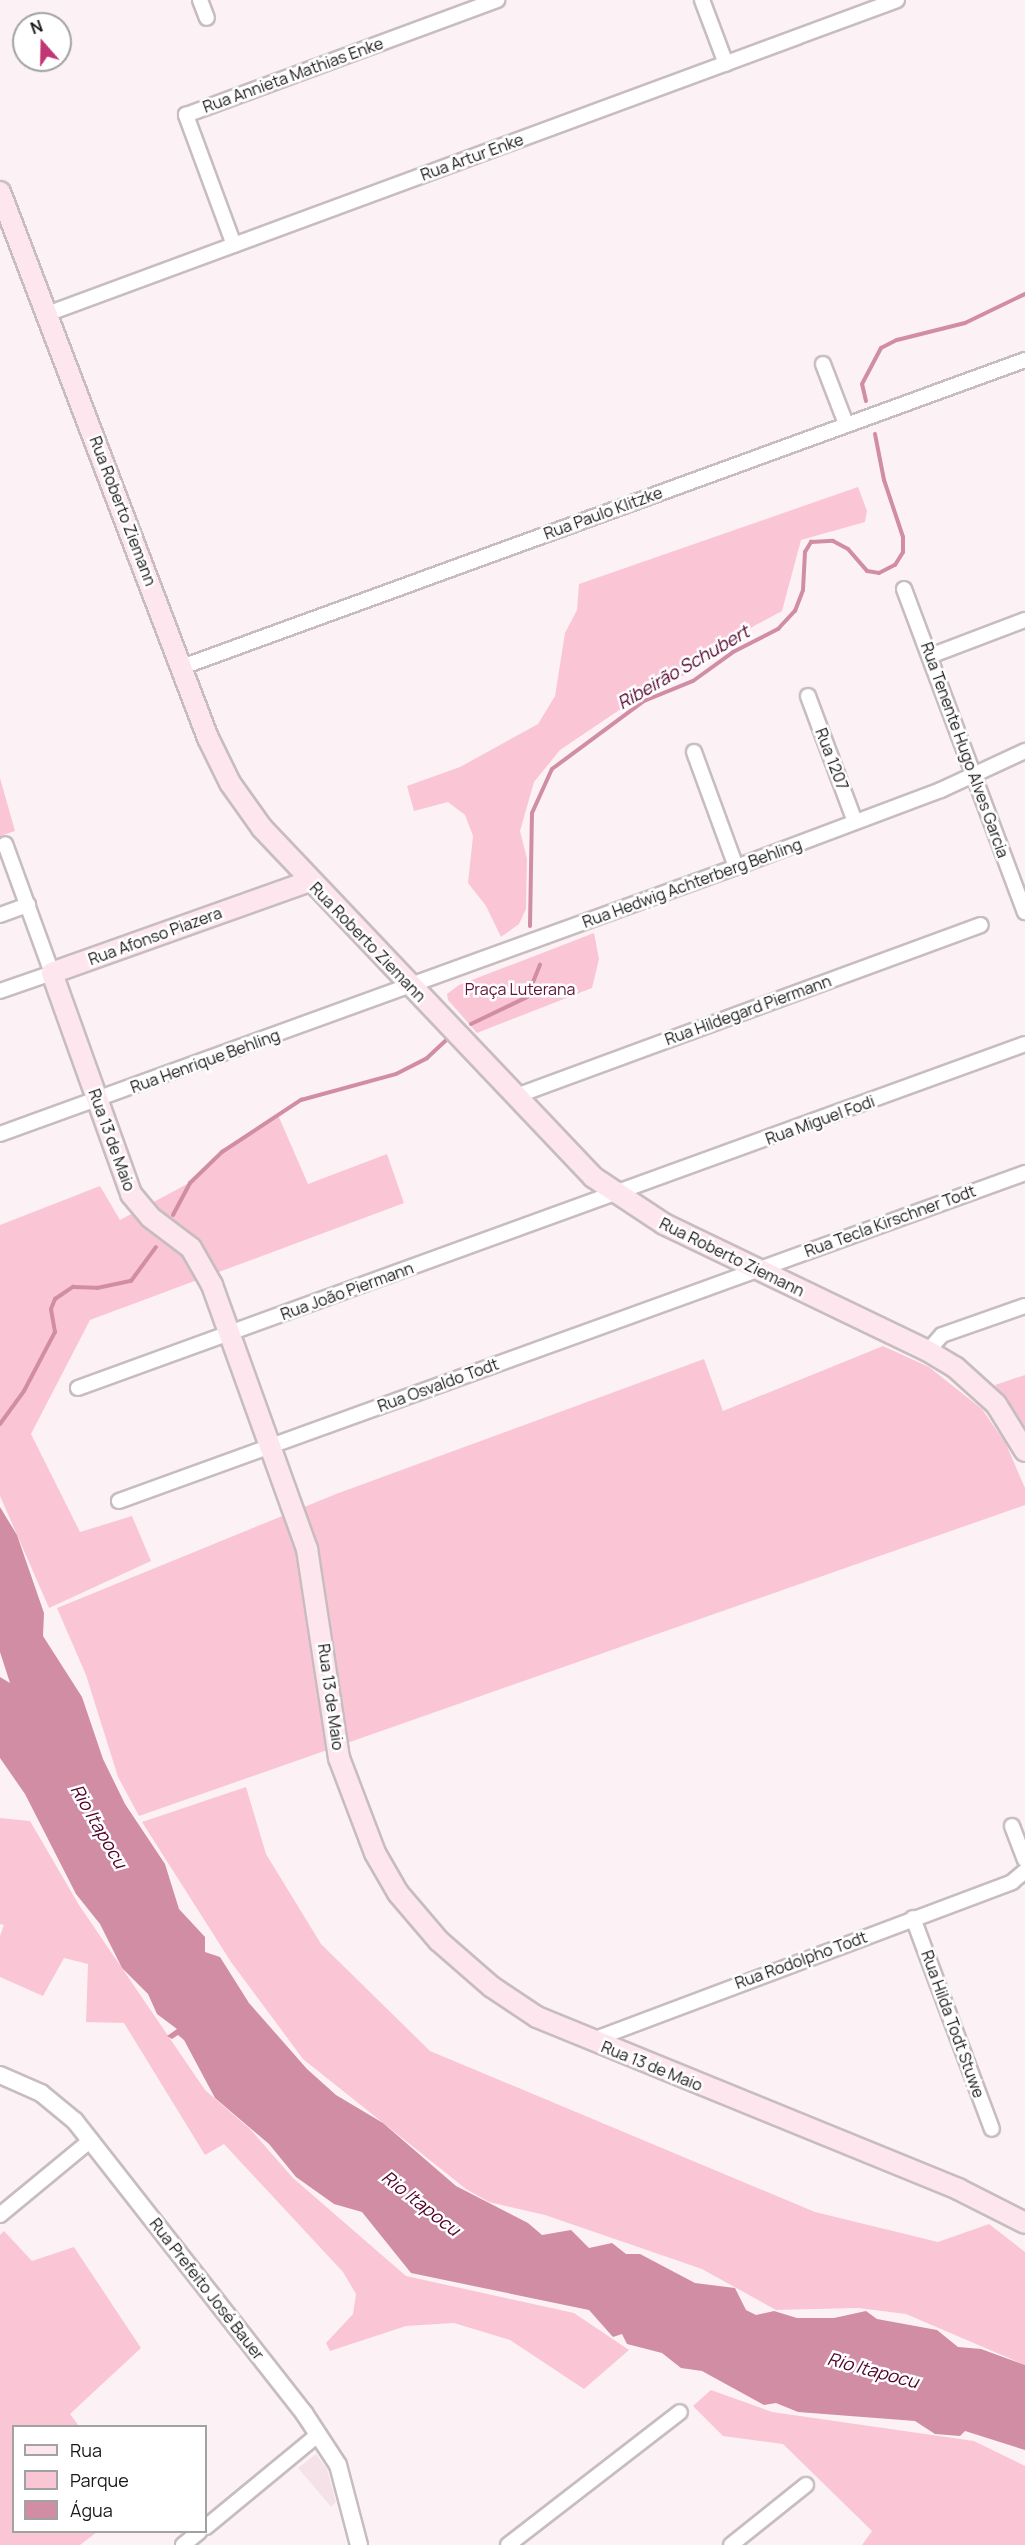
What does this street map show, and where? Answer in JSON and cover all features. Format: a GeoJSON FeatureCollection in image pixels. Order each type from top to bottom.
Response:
{"type":"FeatureCollection","features":[{"type":"Feature","properties":{"kind":"main road","name":"Rua Roberto Ziemann"},"geometry":{"type":"LineString","coordinates":[[0,192],[208,738],[230,783],[262,828],[570,1155],[615,1194],[664,1224],[928,1351],[984,1391],[1005,1416],[1025,1451]]}},
{"type":"Feature","properties":{"kind":"main road","name":"Rua Afonso Piazera"},"geometry":{"type":"LineString","coordinates":[[52,973],[310,881]]}},
{"type":"Feature","properties":{"kind":"main road","name":"Rua 13 de Maio"},"geometry":{"type":"LineString","coordinates":[[52,973],[131,1194],[150,1217],[183,1240],[198,1257],[229,1334],[270,1446],[314,1578],[339,1758],[375,1853],[407,1905],[467,1967],[524,2010],[590,2041],[958,2189],[1025,2223]]}},
{"type":"Feature","properties":{"kind":"street"},"geometry":{"type":"LineString","coordinates":[[200,0],[207,18]]}},
{"type":"Feature","properties":{"kind":"street","name":"Rua Annieta Mathias Enke"},"geometry":{"type":"LineString","coordinates":[[234,245],[186,115],[497,0]]}},
{"type":"Feature","properties":{"kind":"street"},"geometry":{"type":"LineString","coordinates":[[702,0],[726,64]]}},
{"type":"Feature","properties":{"kind":"street","name":"Rua Artur Enke"},"geometry":{"type":"LineString","coordinates":[[47,314],[897,0]]}},
{"type":"Feature","properties":{"kind":"street","name":"Rua Paulo Klitzke"},"geometry":{"type":"LineString","coordinates":[[182,667],[1025,360]]}},
{"type":"Feature","properties":{"kind":"street"},"geometry":{"type":"LineString","coordinates":[[823,364],[846,424]]}},
{"type":"Feature","properties":{"kind":"street","name":"Rua Tenente Hugo Alves Garcia"},"geometry":{"type":"LineString","coordinates":[[904,589],[1025,912]]}},
{"type":"Feature","properties":{"kind":"street"},"geometry":{"type":"LineString","coordinates":[[930,656],[1025,620]]}},
{"type":"Feature","properties":{"kind":"street","name":"Rua 1207"},"geometry":{"type":"LineString","coordinates":[[808,696],[855,822]]}},
{"type":"Feature","properties":{"kind":"street","name":"Rua Hedwig Achterberg Behling"},"geometry":{"type":"LineString","coordinates":[[411,987],[855,822],[973,775],[1025,751]]}},
{"type":"Feature","properties":{"kind":"street"},"geometry":{"type":"LineString","coordinates":[[694,752],[736,867]]}},
{"type":"Feature","properties":{"kind":"street","name":"Rua 13 de Maio"},"geometry":{"type":"LineString","coordinates":[[5,844],[52,973]]}},
{"type":"Feature","properties":{"kind":"street"},"geometry":{"type":"LineString","coordinates":[[0,907],[26,902]]}},
{"type":"Feature","properties":{"kind":"street"},"geometry":{"type":"LineString","coordinates":[[0,915],[26,902]]}},
{"type":"Feature","properties":{"kind":"street","name":"Rua Hildegard Piermann"},"geometry":{"type":"LineString","coordinates":[[516,1096],[980,925]]}},
{"type":"Feature","properties":{"kind":"street","name":"Rua Afonso Piazera"},"geometry":{"type":"LineString","coordinates":[[0,991],[52,973]]}},
{"type":"Feature","properties":{"kind":"street","name":"Rua Henrique Behling"},"geometry":{"type":"LineString","coordinates":[[0,1134],[411,987]]}},
{"type":"Feature","properties":{"kind":"street","name":"Rua Miguel Fodi"},"geometry":{"type":"LineString","coordinates":[[615,1194],[1025,1044]]}},
{"type":"Feature","properties":{"kind":"street","name":"Rua Tecla Kirschner Todt"},"geometry":{"type":"LineString","coordinates":[[756,1269],[1025,1173]]}},
{"type":"Feature","properties":{"kind":"street","name":"Rua João Piermann"},"geometry":{"type":"LineString","coordinates":[[78,1388],[615,1194]]}},
{"type":"Feature","properties":{"kind":"street","name":"Rua Osvaldo Todt"},"geometry":{"type":"LineString","coordinates":[[119,1501],[756,1269]]}},
{"type":"Feature","properties":{"kind":"street"},"geometry":{"type":"LineString","coordinates":[[928,1351],[942,1335],[1025,1306]]}},
{"type":"Feature","properties":{"kind":"street"},"geometry":{"type":"LineString","coordinates":[[1012,1826],[1025,1860]]}},
{"type":"Feature","properties":{"kind":"street","name":"Rua Rodolpho Todt"},"geometry":{"type":"LineString","coordinates":[[590,2041],[913,1918],[1019,1881],[1025,1871]]}},
{"type":"Feature","properties":{"kind":"street","name":"Rua Hilda Todt Stuwe"},"geometry":{"type":"LineString","coordinates":[[913,1918],[992,2129]]}},
{"type":"Feature","properties":{"kind":"street","name":"Rua Prefeito José Bauer"},"geometry":{"type":"LineString","coordinates":[[0,2075],[41,2093],[62,2108],[91,2140],[319,2433],[346,2485],[359,2545]]}},
{"type":"Feature","properties":{"kind":"street"},"geometry":{"type":"LineString","coordinates":[[0,2215],[91,2140]]}},
{"type":"Feature","properties":{"kind":"street"},"geometry":{"type":"LineString","coordinates":[[508,2545],[680,2412]]}},
{"type":"Feature","properties":{"kind":"street"},"geometry":{"type":"LineString","coordinates":[[207,2526],[319,2433]]}},
{"type":"Feature","properties":{"kind":"street"},"geometry":{"type":"LineString","coordinates":[[731,2545],[806,2485]]}},
{"type":"Feature","properties":{"kind":"street"},"geometry":{"type":"LineString","coordinates":[[183,2545],[199,2533]]}},
{"type":"Feature","properties":{"kind":"shaded area"},"geometry":{"type":"Polygon","coordinates":[[[316,2454],[327,2469],[336,2502],[331,2507],[298,2468],[316,2454]]]}},
{"type":"Feature","properties":{"kind":"green space"},"geometry":{"type":"Polygon","coordinates":[[[858,487],[867,511],[865,522],[801,540],[782,611],[754,626],[693,671],[640,696],[560,750],[534,782],[520,831],[527,859],[526,909],[519,924],[501,937],[486,906],[468,883],[473,836],[465,815],[448,802],[414,811],[407,786],[460,767],[538,724],[555,696],[565,633],[577,610],[579,584],[858,487]]]}},
{"type":"Feature","properties":{"kind":"green space"},"geometry":{"type":"Polygon","coordinates":[[[0,778],[15,831],[0,836],[0,778]]]}},
{"type":"Feature","properties":{"kind":"green space","name":"Praça Luterana"},"geometry":{"type":"Polygon","coordinates":[[[594,933],[599,959],[592,988],[477,1033],[448,1000],[447,994],[459,985],[594,933]]]}},
{"type":"Feature","properties":{"kind":"green space"},"geometry":{"type":"Polygon","coordinates":[[[278,1115],[308,1184],[387,1154],[404,1203],[90,1320],[31,1434],[80,1532],[132,1516],[151,1561],[49,1608],[0,1496],[0,1225],[100,1186],[120,1220],[189,1183],[222,1152],[278,1115]]]}},
{"type":"Feature","properties":{"kind":"green space"},"geometry":{"type":"Polygon","coordinates":[[[883,1346],[929,1367],[982,1409],[1006,1444],[1025,1488],[1025,1505],[139,1816],[118,1777],[86,1675],[57,1608],[336,1494],[704,1359],[723,1411],[883,1346]]]}},
{"type":"Feature","properties":{"kind":"green space"},"geometry":{"type":"Polygon","coordinates":[[[1025,1375],[1025,1431],[995,1385],[1025,1375]]]}},
{"type":"Feature","properties":{"kind":"green space"},"geometry":{"type":"Polygon","coordinates":[[[246,1787],[266,1854],[321,1944],[430,2051],[815,2212],[938,2242],[989,2224],[1025,2252],[1025,2365],[906,2314],[858,2308],[776,2310],[702,2269],[545,2215],[489,2202],[466,2189],[303,2059],[231,1962],[142,1822],[246,1787]]]}},
{"type":"Feature","properties":{"kind":"green space"},"geometry":{"type":"Polygon","coordinates":[[[0,1818],[30,1821],[79,1905],[205,2090],[250,2129],[293,2178],[406,2276],[574,2313],[629,2350],[584,2389],[510,2340],[454,2323],[406,2326],[330,2351],[326,2343],[353,2314],[356,2294],[343,2272],[224,2144],[205,2155],[124,2023],[86,2022],[88,1964],[64,1958],[43,1996],[0,1977],[0,1936],[4,1925],[0,1924],[0,1818]]]}},
{"type":"Feature","properties":{"kind":"green space"},"geometry":{"type":"Polygon","coordinates":[[[4,2231],[32,2261],[74,2247],[141,2348],[70,2414],[78,2425],[12,2425],[12,2533],[96,2533],[80,2545],[0,2545],[0,2235],[4,2231]]]}},
{"type":"Feature","properties":{"kind":"green space"},"geometry":{"type":"Polygon","coordinates":[[[711,2390],[772,2412],[974,2441],[1025,2466],[1025,2545],[862,2545],[872,2531],[783,2444],[723,2436],[693,2406],[711,2390]]]}},
{"type":"Feature","properties":{"kind":"water","name":"Rio Itapocu"},"geometry":{"type":"Polygon","coordinates":[[[0,1507],[17,1535],[44,1613],[43,1636],[82,1697],[103,1759],[125,1804],[165,1864],[179,1909],[205,1937],[205,1952],[220,1957],[249,2003],[307,2069],[336,2095],[383,2123],[456,2186],[528,2223],[542,2235],[571,2230],[589,2248],[612,2243],[626,2254],[640,2254],[695,2283],[735,2288],[746,2310],[756,2315],[774,2311],[797,2318],[834,2318],[866,2311],[877,2319],[937,2330],[958,2347],[981,2349],[1025,2365],[1025,2450],[965,2431],[960,2436],[935,2434],[915,2421],[798,2412],[776,2403],[764,2405],[702,2371],[681,2368],[662,2353],[627,2344],[622,2334],[613,2337],[589,2310],[411,2273],[362,2212],[334,2204],[296,2177],[269,2144],[215,2098],[184,2040],[178,2035],[172,2039],[167,2036],[177,2029],[157,2014],[148,1994],[122,1968],[100,1924],[76,1894],[25,1794],[0,1758],[0,1677],[10,1683],[0,1652],[0,1507]]]}},
{"type":"Feature","properties":{"kind":"waterway","name":"Ribeirão Schubert"},"geometry":{"type":"LineString","coordinates":[[866,401],[862,384],[881,348],[897,340],[965,323],[1025,294]]}},
{"type":"Feature","properties":{"kind":"waterway","name":"Ribeirão Schubert"},"geometry":{"type":"LineString","coordinates":[[530,926],[532,813],[552,769],[644,701],[693,681],[733,652],[778,629],[795,611],[803,590],[805,552],[811,542],[833,541],[848,549],[867,571],[879,573],[895,565],[903,552],[903,537],[884,480],[875,434]]}},
{"type":"Feature","properties":{"kind":"waterway","name":"Ribeirão Schubert"},"geometry":{"type":"LineString","coordinates":[[471,1024],[527,997],[540,964]]}},
{"type":"Feature","properties":{"kind":"waterway","name":"Ribeirão Schubert"},"geometry":{"type":"LineString","coordinates":[[173,1215],[190,1183],[222,1152],[301,1100],[396,1074],[427,1058],[446,1040]]}},
{"type":"Feature","properties":{"kind":"waterway","name":"Ribeirão Schubert"},"geometry":{"type":"LineString","coordinates":[[0,1424],[24,1391],[55,1332],[51,1309],[55,1299],[73,1287],[97,1288],[131,1281],[156,1247]]}}]}
